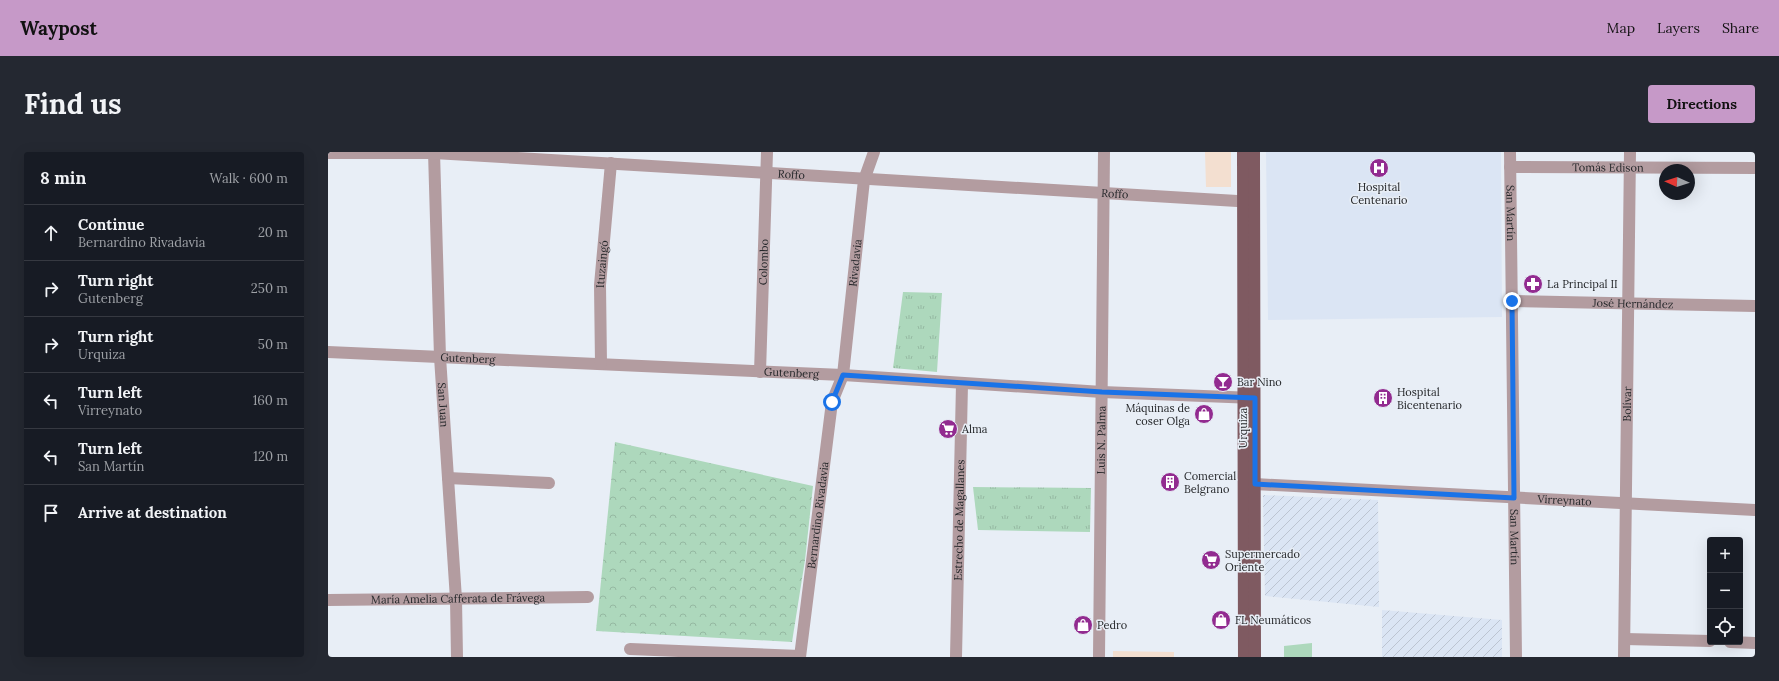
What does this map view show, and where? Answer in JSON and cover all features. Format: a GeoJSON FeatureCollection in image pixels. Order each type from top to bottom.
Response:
{"type":"FeatureCollection","features":[{"type":"Feature","properties":{"kind":"main road","name":"Urquiza"},"geometry":{"type":"LineString","coordinates":[[1243,152],[1242,201],[1249,398],[1255,484],[1255,657]]}},
{"type":"Feature","properties":{"kind":"main road","name":"Urquiza"},"geometry":{"type":"LineString","coordinates":[[1244,657],[1249,398],[1255,202],[1254,152]]}},
{"type":"Feature","properties":{"kind":"street","name":"Roffo"},"geometry":{"type":"LineString","coordinates":[[328,153],[434,152],[766,172],[864,180],[1255,202]]}},
{"type":"Feature","properties":{"kind":"street","name":"San Juan"},"geometry":{"type":"LineString","coordinates":[[434,152],[440,357],[456,599],[457,657]]}},
{"type":"Feature","properties":{"kind":"street","name":"Colombo"},"geometry":{"type":"LineString","coordinates":[[760,372],[767,152]]}},
{"type":"Feature","properties":{"kind":"street","name":"Rivadavia"},"geometry":{"type":"LineString","coordinates":[[843,375],[864,180],[874,152]]}},
{"type":"Feature","properties":{"kind":"street","name":"Luis N. Palma"},"geometry":{"type":"LineString","coordinates":[[1099,657],[1104,152]]}},
{"type":"Feature","properties":{"kind":"street","name":"San Martín"},"geometry":{"type":"LineString","coordinates":[[1510,152],[1516,657]]}},
{"type":"Feature","properties":{"kind":"street","name":"Bolívar"},"geometry":{"type":"LineString","coordinates":[[1624,657],[1630,152]]}},
{"type":"Feature","properties":{"kind":"street","name":"Ituzaingó"},"geometry":{"type":"LineString","coordinates":[[601,364],[600,286],[611,163]]}},
{"type":"Feature","properties":{"kind":"street","name":"Tomás Edison"},"geometry":{"type":"LineString","coordinates":[[1510,167],[1755,168]]}},
{"type":"Feature","properties":{"kind":"street","name":"José Hernández"},"geometry":{"type":"LineString","coordinates":[[1512,301],[1755,306]]}},
{"type":"Feature","properties":{"kind":"street","name":"Gutenberg"},"geometry":{"type":"LineString","coordinates":[[328,352],[843,375],[1102,392],[1249,398]]}},
{"type":"Feature","properties":{"kind":"street","name":"Bernardino Rivadavia"},"geometry":{"type":"LineString","coordinates":[[800,656],[832,402],[843,375]]}},
{"type":"Feature","properties":{"kind":"street","name":"Estrecho de Magallanes"},"geometry":{"type":"LineString","coordinates":[[956,657],[962,384]]}},
{"type":"Feature","properties":{"kind":"street"},"geometry":{"type":"LineString","coordinates":[[448,478],[549,484]]}},
{"type":"Feature","properties":{"kind":"street","name":"Virreynato"},"geometry":{"type":"LineString","coordinates":[[1255,484],[1755,510]]}},
{"type":"Feature","properties":{"kind":"street","name":"María Amelia Cafferata de Frávega"},"geometry":{"type":"LineString","coordinates":[[328,600],[588,597]]}},
{"type":"Feature","properties":{"kind":"street"},"geometry":{"type":"LineString","coordinates":[[1625,639],[1707,642]]}},
{"type":"Feature","properties":{"kind":"street"},"geometry":{"type":"LineString","coordinates":[[1743,643],[1755,643]]}},
{"type":"Feature","properties":{"kind":"street"},"geometry":{"type":"LineString","coordinates":[[630,649],[800,656]]}},
{"type":"Feature","properties":{"kind":"shaded area"},"geometry":{"type":"Polygon","coordinates":[[[1205,152],[1231,152],[1231,187],[1206,187],[1205,152]]]}},
{"type":"Feature","properties":{"kind":"shaded area","name":"Hospital Centenario"},"geometry":{"type":"Polygon","coordinates":[[[1266,152],[1501,152],[1502,317],[1268,320],[1266,152]]]}},
{"type":"Feature","properties":{"kind":"shaded area"},"geometry":{"type":"Polygon","coordinates":[[[1263,495],[1378,500],[1379,607],[1265,596],[1263,495]]]}},
{"type":"Feature","properties":{"kind":"shaded area"},"geometry":{"type":"Polygon","coordinates":[[[1382,610],[1502,620],[1502,657],[1382,657],[1382,610]]]}},
{"type":"Feature","properties":{"kind":"shaded area"},"geometry":{"type":"Polygon","coordinates":[[[1113,651],[1174,652],[1174,657],[1113,657],[1113,651]]]}},
{"type":"Feature","properties":{"kind":"green space"},"geometry":{"type":"Polygon","coordinates":[[[903,292],[942,293],[937,372],[893,368],[903,292]]]}},
{"type":"Feature","properties":{"kind":"green space"},"geometry":{"type":"Polygon","coordinates":[[[615,442],[813,486],[805,560],[792,642],[596,631],[615,442]]]}},
{"type":"Feature","properties":{"kind":"green space"},"geometry":{"type":"Polygon","coordinates":[[[973,487],[1091,488],[1090,532],[978,530],[973,487]]]}},
{"type":"Feature","properties":{"kind":"green space"},"geometry":{"type":"Polygon","coordinates":[[[1312,643],[1312,657],[1284,657],[1284,646],[1312,643]]]}},
{"type":"Feature","properties":{"kind":"place","name":"Hospital Centenario"},"geometry":{"type":"Point","coordinates":[1379,168]}},
{"type":"Feature","properties":{"kind":"place","name":"La Principal II"},"geometry":{"type":"Point","coordinates":[1533,284]}},
{"type":"Feature","properties":{"kind":"place","name":"Bar Nino"},"geometry":{"type":"Point","coordinates":[1223,382]}},
{"type":"Feature","properties":{"kind":"place","name":"Hospital Bicentenario"},"geometry":{"type":"Point","coordinates":[1383,398]}},
{"type":"Feature","properties":{"kind":"place","name":"Máquinas de coser Olga"},"geometry":{"type":"Point","coordinates":[1204,414]}},
{"type":"Feature","properties":{"kind":"place","name":"Alma"},"geometry":{"type":"Point","coordinates":[948,429]}},
{"type":"Feature","properties":{"kind":"place","name":"Comercial Belgrano"},"geometry":{"type":"Point","coordinates":[1170,482]}},
{"type":"Feature","properties":{"kind":"place","name":"Supermercado Oriente"},"geometry":{"type":"Point","coordinates":[1211,560]}},
{"type":"Feature","properties":{"kind":"place","name":"FL Neumáticos"},"geometry":{"type":"Point","coordinates":[1221,620]}},
{"type":"Feature","properties":{"kind":"place","name":"Pedro"},"geometry":{"type":"Point","coordinates":[1083,625]}},
{"type":"Feature","properties":{"kind":"route"},"geometry":{"type":"LineString","coordinates":[[832,402],[843,375],[1102,392],[1255,398],[1255,484],[1514,498],[1512,301]]}}]}
